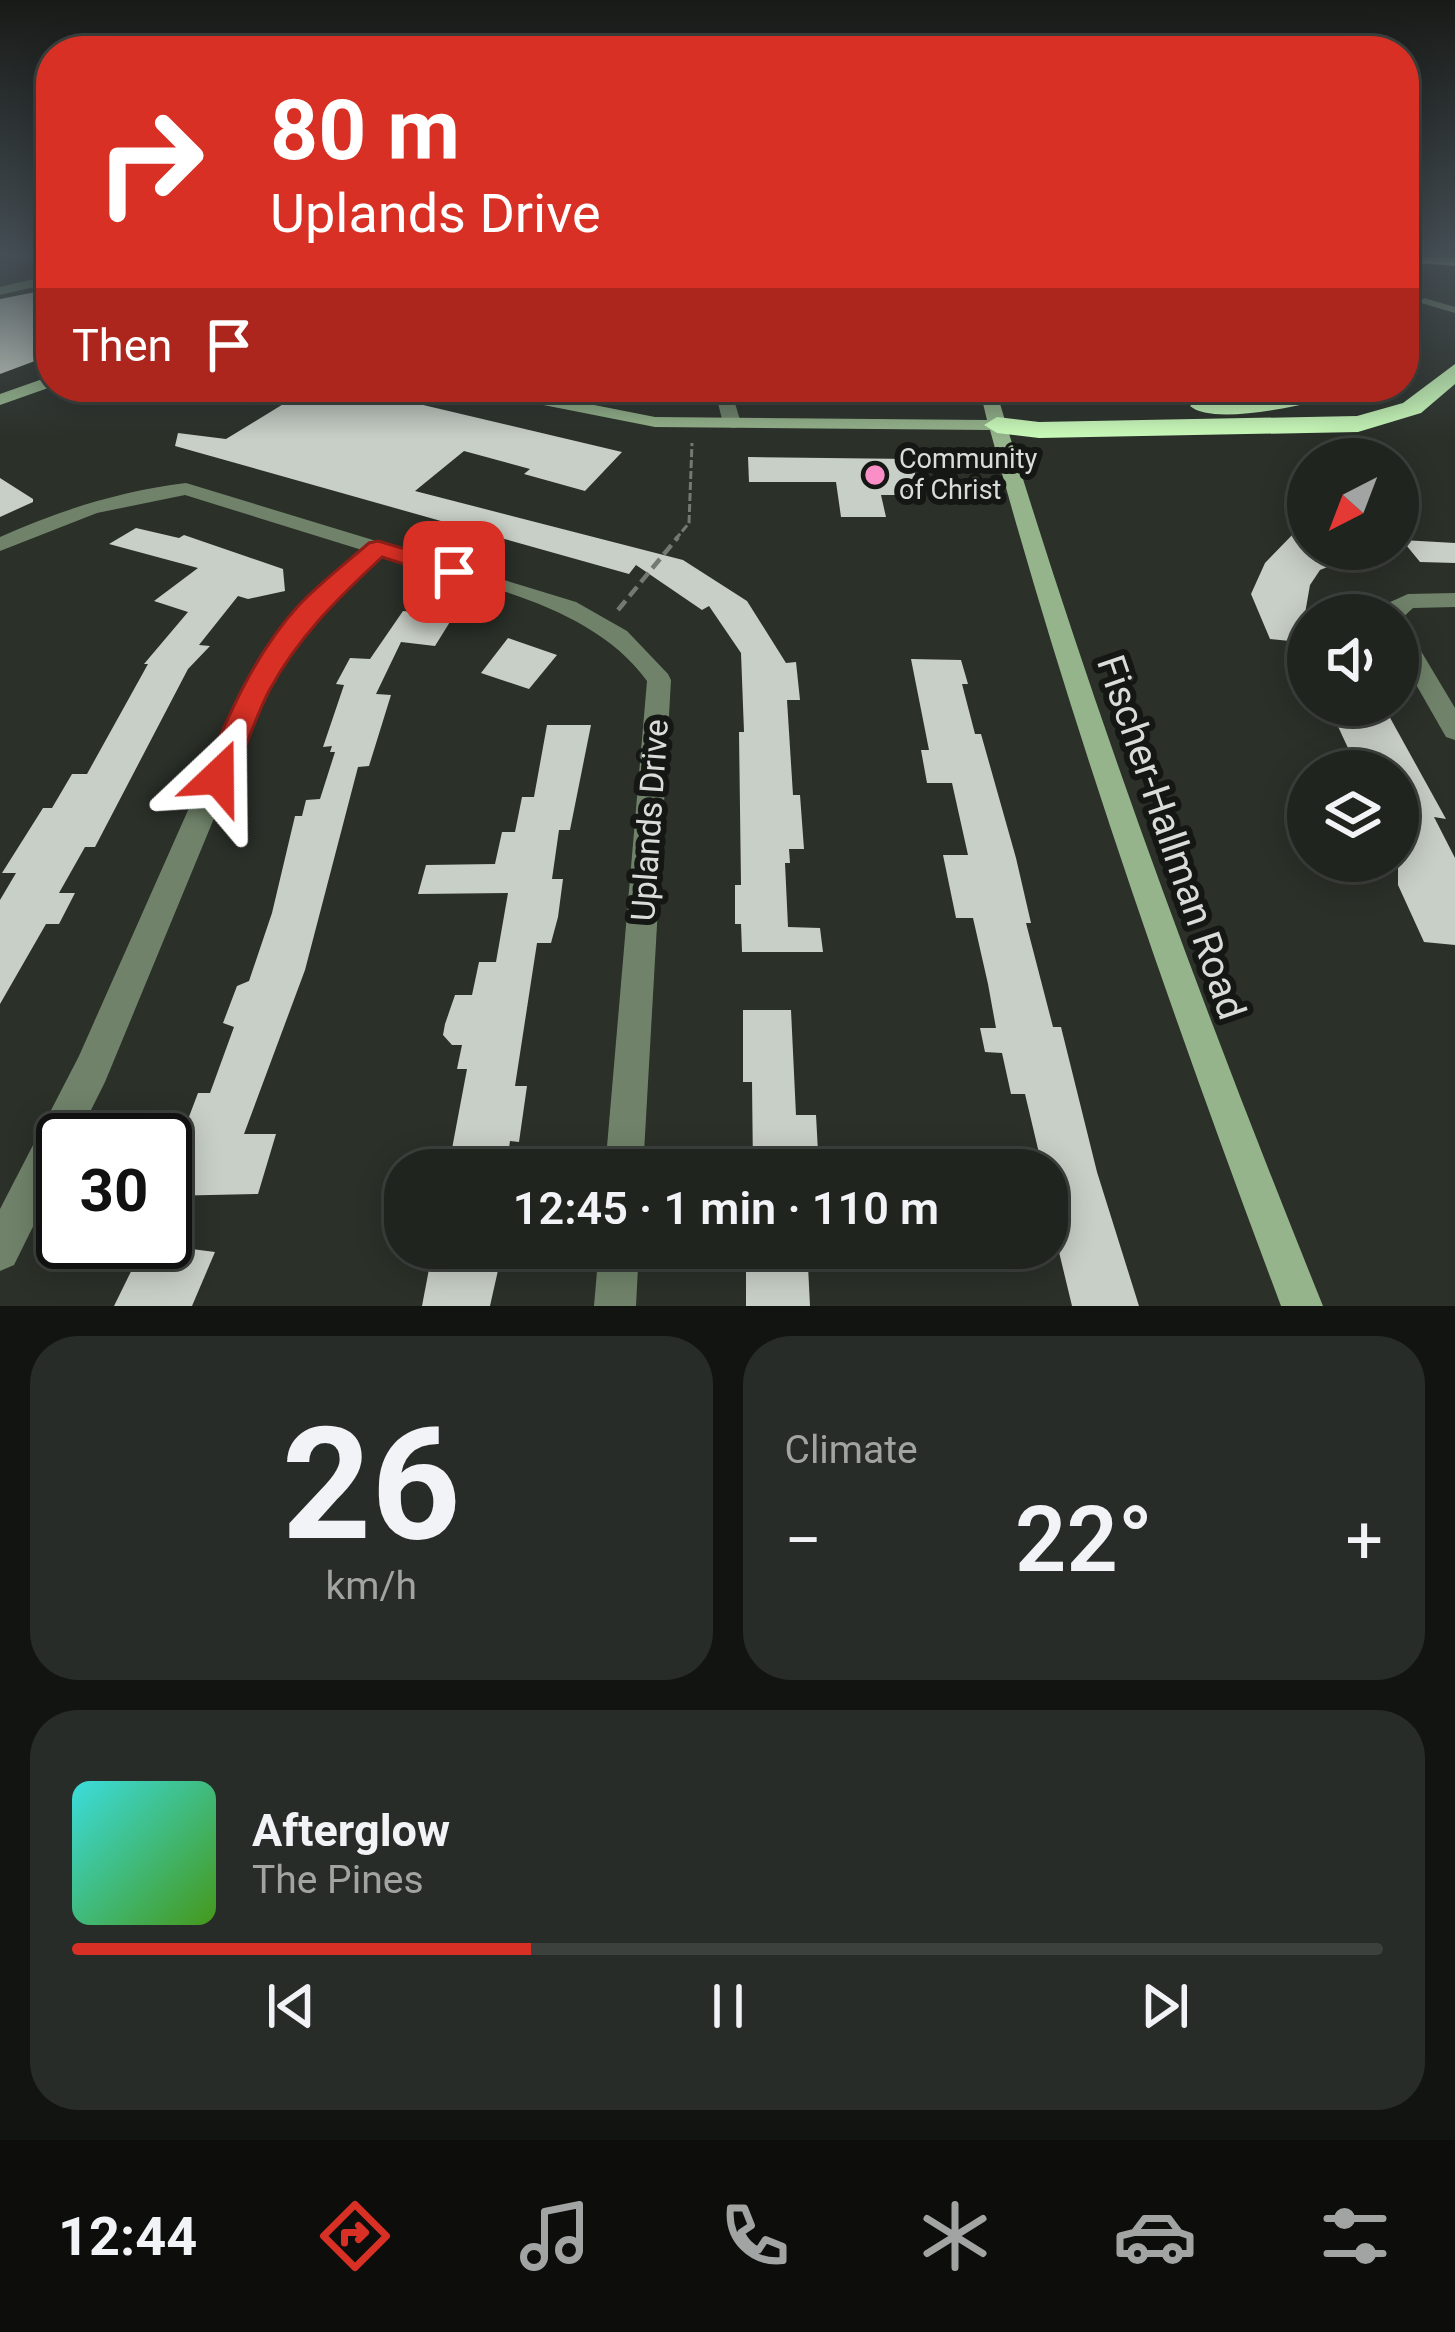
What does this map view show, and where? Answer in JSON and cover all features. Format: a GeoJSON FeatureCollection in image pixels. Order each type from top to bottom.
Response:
{"type":"FeatureCollection","features":[{"type":"Feature","properties":{"kind":"highway"},"geometry":{"type":"LineString","coordinates":[[997,424],[1039,430],[1358,424],[1412,408],[1455,371]]}},
{"type":"Feature","properties":{"kind":"highway"},"geometry":{"type":"LineString","coordinates":[[997,424],[1059,412],[1279,402]]}},
{"type":"Feature","properties":{"kind":"main road"},"geometry":{"type":"LineString","coordinates":[[0,400],[36,387]]}},
{"type":"Feature","properties":{"kind":"main road"},"geometry":{"type":"LineString","coordinates":[[547,402],[629,420],[997,424]]}},
{"type":"Feature","properties":{"kind":"main road","name":"Fischer-Hallman Road"},"geometry":{"type":"LineString","coordinates":[[991,402],[1037,570],[1226,1112],[1302,1306]]}},
{"type":"Feature","properties":{"kind":"street"},"geometry":{"type":"LineString","coordinates":[[726,402],[732,423]]}},
{"type":"Feature","properties":{"kind":"street","name":"Uplands Drive"},"geometry":{"type":"LineString","coordinates":[[0,545],[86,507],[133,494],[186,489],[568,607],[607,624],[637,648],[658,680],[625,1149]]}},
{"type":"Feature","properties":{"kind":"street"},"geometry":{"type":"LineString","coordinates":[[0,1251],[92,1069],[254,693],[308,610],[378,548]]}},
{"type":"Feature","properties":{"kind":"street"},"geometry":{"type":"LineString","coordinates":[[1419,602],[1455,600]]}},
{"type":"Feature","properties":{"kind":"street"},"geometry":{"type":"LineString","coordinates":[[1419,668],[1455,730]]}},
{"type":"Feature","properties":{"kind":"street"},"geometry":{"type":"LineString","coordinates":[[615,1306],[618,1269]]}},
{"type":"Feature","properties":{"kind":"path"},"geometry":{"type":"LineString","coordinates":[[607,624],[689,523],[693,433]]}},
{"type":"Feature","properties":{"kind":"building"},"geometry":{"type":"Polygon","coordinates":[[[0,318],[36,318],[36,361],[0,374],[0,318]]]}},
{"type":"Feature","properties":{"kind":"building"},"geometry":{"type":"Polygon","coordinates":[[[281,402],[410,402],[622,452],[585,491],[524,474],[530,469],[464,451],[415,491],[683,560],[747,601],[786,663],[796,662],[800,700],[787,700],[793,795],[800,795],[804,849],[789,849],[790,863],[785,863],[788,927],[820,928],[823,952],[742,952],[741,924],[735,924],[735,885],[741,885],[741,653],[709,606],[702,610],[636,565],[629,574],[175,446],[178,433],[226,439],[285,403],[281,402]]]}},
{"type":"Feature","properties":{"kind":"building","name":"Community of Christ"},"geometry":{"type":"Polygon","coordinates":[[[748,457],[911,459],[921,495],[881,495],[886,517],[841,517],[836,482],[749,482],[748,457]]]}},
{"type":"Feature","properties":{"kind":"building"},"geometry":{"type":"Polygon","coordinates":[[[0,478],[33,499],[33,502],[0,517],[0,478]]]}},
{"type":"Feature","properties":{"kind":"building"},"geometry":{"type":"Polygon","coordinates":[[[136,528],[179,538],[184,535],[283,569],[285,591],[248,599],[238,596],[199,645],[210,646],[188,669],[95,847],[85,847],[59,893],[75,893],[59,924],[46,924],[0,1004],[0,900],[16,873],[2,873],[43,808],[52,808],[72,774],[87,774],[148,664],[144,664],[188,612],[154,601],[198,568],[109,544],[136,528]]]}},
{"type":"Feature","properties":{"kind":"building"},"geometry":{"type":"Polygon","coordinates":[[[1287,540],[1287,570],[1320,570],[1308,594],[1287,594],[1287,641],[1270,639],[1251,594],[1265,563],[1287,540]]]}},
{"type":"Feature","properties":{"kind":"building"},"geometry":{"type":"Polygon","coordinates":[[[1419,541],[1455,543],[1455,563],[1420,562],[1419,541]]]}},
{"type":"Feature","properties":{"kind":"building"},"geometry":{"type":"Polygon","coordinates":[[[403,611],[453,617],[435,646],[401,642],[376,694],[391,695],[369,766],[358,767],[305,970],[244,1134],[276,1134],[258,1194],[192,1195],[190,1113],[198,1093],[210,1093],[234,1027],[223,1023],[237,986],[249,981],[272,913],[295,816],[302,816],[306,800],[320,799],[335,752],[330,752],[332,746],[323,747],[344,685],[336,684],[350,658],[370,659],[403,611]]]}},
{"type":"Feature","properties":{"kind":"building"},"geometry":{"type":"Polygon","coordinates":[[[508,638],[557,655],[529,689],[481,673],[508,638]]]}},
{"type":"Feature","properties":{"kind":"building"},"geometry":{"type":"Polygon","coordinates":[[[911,659],[961,660],[975,734],[981,734],[1016,858],[1031,923],[1026,923],[1053,1027],[1061,1027],[1097,1172],[1139,1306],[1072,1306],[1063,1269],[1068,1269],[1068,1149],[1038,1149],[1025,1094],[1011,1094],[1002,1053],[985,1052],[980,1028],[996,1028],[988,984],[973,918],[956,918],[943,855],[968,855],[952,783],[927,783],[921,750],[929,750],[911,659]]]}},
{"type":"Feature","properties":{"kind":"building"},"geometry":{"type":"Polygon","coordinates":[[[547,725],[591,725],[570,830],[559,830],[552,879],[563,879],[558,917],[551,943],[537,943],[515,1086],[527,1086],[519,1142],[510,1141],[509,1149],[452,1149],[467,1069],[457,1069],[462,1045],[452,1045],[443,1035],[445,1024],[455,995],[472,995],[479,962],[496,962],[508,893],[418,894],[426,865],[495,864],[502,832],[515,832],[522,797],[534,797],[547,725]]]}},
{"type":"Feature","properties":{"kind":"building"},"geometry":{"type":"Polygon","coordinates":[[[1338,726],[1395,726],[1408,750],[1349,750],[1338,726]]]}},
{"type":"Feature","properties":{"kind":"building"},"geometry":{"type":"Polygon","coordinates":[[[1419,770],[1446,819],[1434,817],[1455,858],[1455,945],[1424,942],[1398,885],[1419,882],[1419,770]]]}},
{"type":"Feature","properties":{"kind":"building"},"geometry":{"type":"Polygon","coordinates":[[[743,1010],[791,1010],[796,1115],[816,1115],[818,1149],[753,1149],[752,1082],[743,1082],[743,1010]]]}},
{"type":"Feature","properties":{"kind":"building"},"geometry":{"type":"Polygon","coordinates":[[[192,1249],[215,1252],[192,1306],[114,1306],[132,1269],[192,1269],[192,1249]]]}},
{"type":"Feature","properties":{"kind":"building"},"geometry":{"type":"Polygon","coordinates":[[[429,1269],[498,1269],[490,1306],[422,1306],[429,1269]]]}},
{"type":"Feature","properties":{"kind":"building"},"geometry":{"type":"Polygon","coordinates":[[[746,1269],[808,1269],[810,1306],[746,1306],[746,1269]]]}},
{"type":"Feature","properties":{"kind":"place","name":"Community of Christ"},"geometry":{"type":"Point","coordinates":[875,475]}},
{"type":"Feature","properties":{"kind":"route"},"geometry":{"type":"LineString","coordinates":[[218,777],[254,693],[285,642],[308,610],[378,548],[454,572]]}}]}
